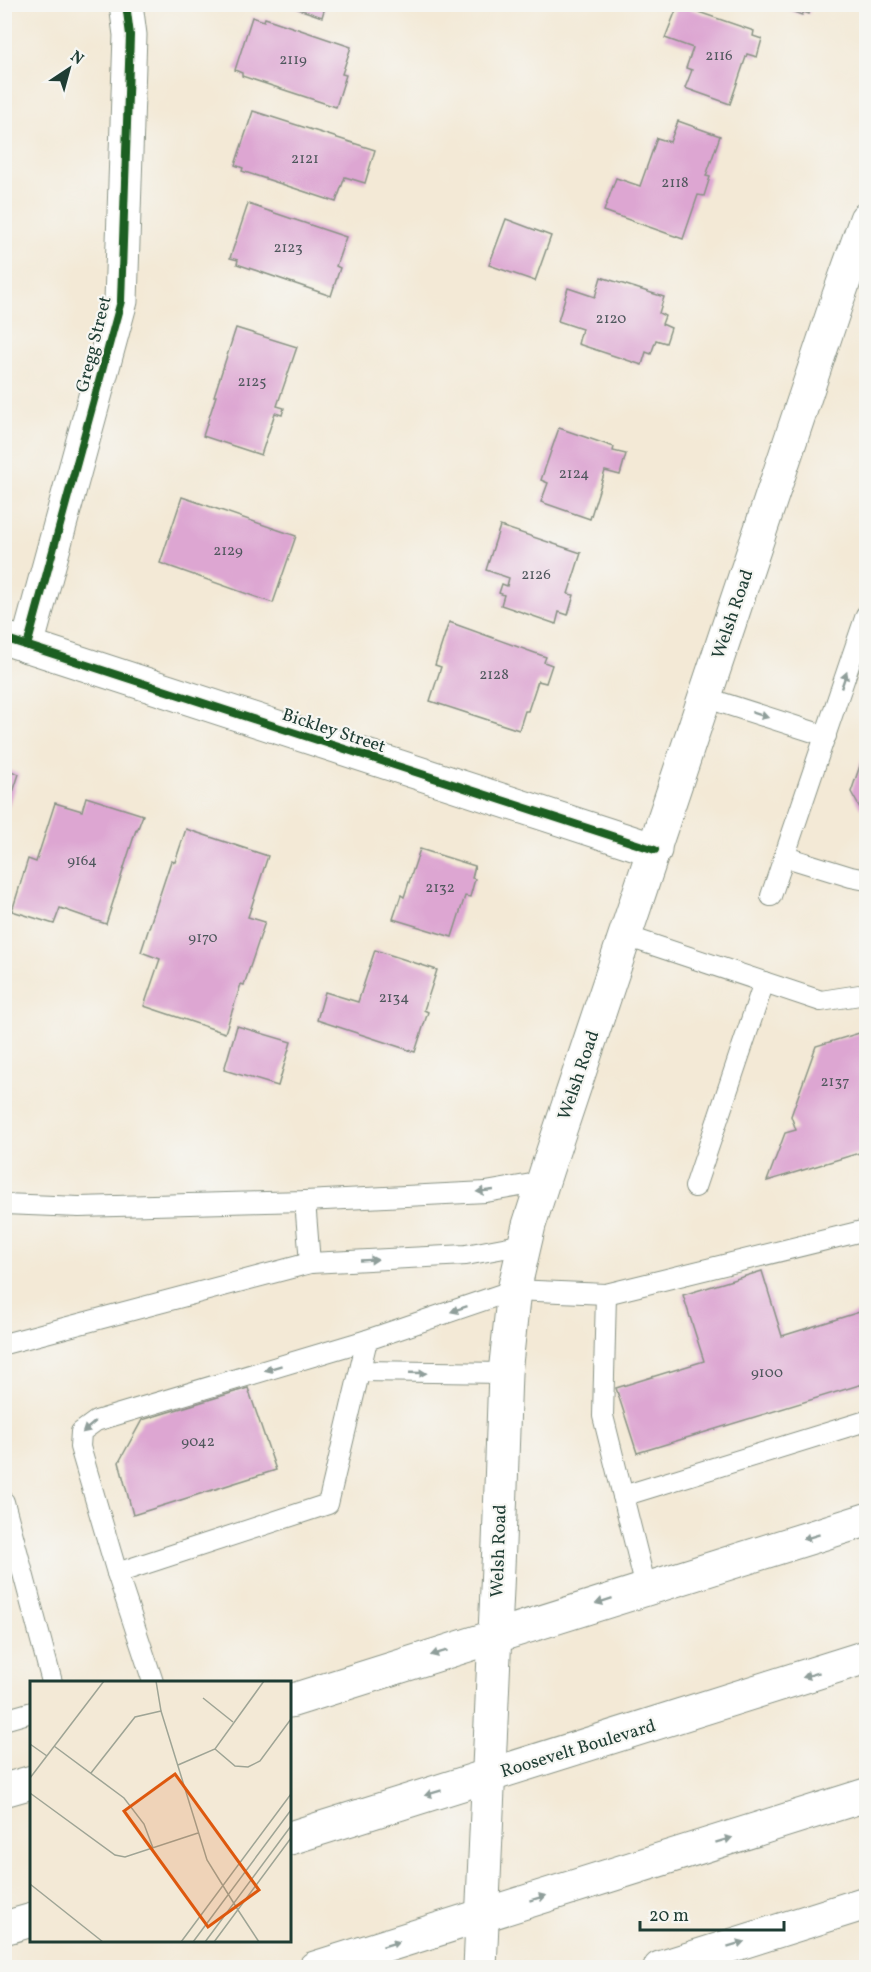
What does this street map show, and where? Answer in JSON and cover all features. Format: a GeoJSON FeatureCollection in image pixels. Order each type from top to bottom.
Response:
{"type":"FeatureCollection","features":[{"type":"Feature","properties":{"kind":"main road","name":"Gregg Street"},"geometry":{"type":"LineString","coordinates":[[16,642],[121,301],[130,35],[126,4]]}},
{"type":"Feature","properties":{"kind":"main road","name":"Welsh Road"},"geometry":{"type":"LineString","coordinates":[[480,1968],[505,1373],[514,1290],[529,1226],[543,1182],[838,298],[867,219]]}},
{"type":"Feature","properties":{"kind":"main road","name":"Bickley Street"},"geometry":{"type":"LineString","coordinates":[[16,642],[654,850]]}},
{"type":"Feature","properties":{"kind":"main road"},"geometry":{"type":"LineString","coordinates":[[291,1701],[867,1520]]}},
{"type":"Feature","properties":{"kind":"main road","name":"Roosevelt Boulevard"},"geometry":{"type":"LineString","coordinates":[[291,1838],[867,1657]]}},
{"type":"Feature","properties":{"kind":"main road"},"geometry":{"type":"LineString","coordinates":[[4,1790],[30,1783]]}},
{"type":"Feature","properties":{"kind":"main road"},"geometry":{"type":"LineString","coordinates":[[315,1968],[867,1795]]}},
{"type":"Feature","properties":{"kind":"main road"},"geometry":{"type":"LineString","coordinates":[[660,1968],[867,1903]]}},
{"type":"Feature","properties":{"kind":"main road"},"geometry":{"type":"LineString","coordinates":[[4,1928],[30,1921]]}},
{"type":"Feature","properties":{"kind":"lane"},"geometry":{"type":"LineString","coordinates":[[771,896],[867,615]]}},
{"type":"Feature","properties":{"kind":"lane"},"geometry":{"type":"LineString","coordinates":[[704,697],[826,736]]}},
{"type":"Feature","properties":{"kind":"lane"},"geometry":{"type":"LineString","coordinates":[[786,857],[867,880]]}},
{"type":"Feature","properties":{"kind":"lane"},"geometry":{"type":"LineString","coordinates":[[626,936],[821,1001],[867,994]]}},
{"type":"Feature","properties":{"kind":"lane"},"geometry":{"type":"LineString","coordinates":[[695,1187],[764,982]]}},
{"type":"Feature","properties":{"kind":"lane"},"geometry":{"type":"LineString","coordinates":[[4,1204],[79,1207],[305,1201],[486,1192],[543,1182]]}},
{"type":"Feature","properties":{"kind":"lane"},"geometry":{"type":"LineString","coordinates":[[305,1201],[310,1263]]}},
{"type":"Feature","properties":{"kind":"lane"},"geometry":{"type":"LineString","coordinates":[[152,1681],[117,1573],[80,1447],[81,1432],[96,1421],[367,1340],[514,1290],[606,1293],[867,1230]]}},
{"type":"Feature","properties":{"kind":"lane"},"geometry":{"type":"LineString","coordinates":[[4,1344],[310,1263],[466,1255],[525,1244]]}},
{"type":"Feature","properties":{"kind":"lane"},"geometry":{"type":"LineString","coordinates":[[606,1293],[603,1416],[646,1588]]}},
{"type":"Feature","properties":{"kind":"lane"},"geometry":{"type":"LineString","coordinates":[[117,1573],[328,1504],[367,1340]]}},
{"type":"Feature","properties":{"kind":"lane"},"geometry":{"type":"LineString","coordinates":[[360,1371],[505,1373]]}},
{"type":"Feature","properties":{"kind":"lane"},"geometry":{"type":"LineString","coordinates":[[623,1496],[867,1421]]}},
{"type":"Feature","properties":{"kind":"lane"},"geometry":{"type":"LineString","coordinates":[[4,1502],[51,1681]]}},
{"type":"Feature","properties":{"kind":"lane"},"geometry":{"type":"LineString","coordinates":[[4,1720],[30,1713]]}},
{"type":"Feature","properties":{"kind":"building"},"geometry":{"type":"Polygon","coordinates":[[[284,4],[326,4],[322,17],[284,4]]]}},
{"type":"Feature","properties":{"kind":"building"},"geometry":{"type":"Polygon","coordinates":[[[773,4],[812,4],[809,14],[804,12],[802,15],[773,4]]]}},
{"type":"Feature","properties":{"kind":"building"},"geometry":{"type":"Polygon","coordinates":[[[678,5],[754,31],[753,36],[762,39],[757,57],[747,54],[730,104],[685,88],[692,70],[686,68],[693,48],[665,38],[678,5]]]}},
{"type":"Feature","properties":{"kind":"building"},"geometry":{"type":"Polygon","coordinates":[[[252,17],[264,21],[265,18],[351,47],[342,74],[346,75],[336,107],[242,76],[242,73],[235,70],[252,17]]]}},
{"type":"Feature","properties":{"kind":"building"},"geometry":{"type":"Polygon","coordinates":[[[253,111],[375,150],[365,183],[345,177],[336,202],[242,171],[243,168],[235,165],[253,111]]]}},
{"type":"Feature","properties":{"kind":"building"},"geometry":{"type":"Polygon","coordinates":[[[678,121],[720,136],[706,176],[710,177],[704,196],[698,195],[683,239],[604,211],[616,178],[640,186],[657,138],[670,142],[678,121]]]}},
{"type":"Feature","properties":{"kind":"building"},"geometry":{"type":"Polygon","coordinates":[[[248,204],[346,237],[336,266],[340,268],[331,296],[237,264],[238,260],[230,258],[248,204]]]}},
{"type":"Feature","properties":{"kind":"building"},"geometry":{"type":"Polygon","coordinates":[[[506,219],[551,236],[535,281],[489,265],[506,219]]]}},
{"type":"Feature","properties":{"kind":"building"},"geometry":{"type":"Polygon","coordinates":[[[601,277],[664,297],[659,313],[665,316],[662,324],[671,328],[666,343],[656,340],[651,354],[646,352],[642,365],[578,344],[582,329],[558,321],[568,288],[595,297],[601,277]]]}},
{"type":"Feature","properties":{"kind":"building"},"geometry":{"type":"Polygon","coordinates":[[[236,328],[297,347],[277,406],[284,408],[282,415],[275,413],[261,455],[203,436],[236,328]]]}},
{"type":"Feature","properties":{"kind":"building"},"geometry":{"type":"Polygon","coordinates":[[[559,428],[614,447],[613,451],[626,454],[620,475],[605,471],[590,519],[541,502],[548,483],[541,480],[559,428]]]}},
{"type":"Feature","properties":{"kind":"building"},"geometry":{"type":"Polygon","coordinates":[[[182,497],[296,536],[273,603],[160,563],[182,497]]]}},
{"type":"Feature","properties":{"kind":"building"},"geometry":{"type":"Polygon","coordinates":[[[500,526],[581,553],[568,594],[574,595],[568,615],[559,612],[556,624],[501,605],[504,595],[499,593],[502,584],[507,586],[509,578],[486,570],[500,526]]]}},
{"type":"Feature","properties":{"kind":"building"},"geometry":{"type":"Polygon","coordinates":[[[449,622],[546,657],[544,662],[552,665],[546,683],[538,681],[519,730],[430,701],[441,667],[435,665],[449,622]]]}},
{"type":"Feature","properties":{"kind":"building"},"geometry":{"type":"Polygon","coordinates":[[[866,748],[866,810],[860,808],[851,792],[866,748]]]}},
{"type":"Feature","properties":{"kind":"building"},"geometry":{"type":"Polygon","coordinates":[[[5,769],[19,774],[5,817],[5,769]]]}},
{"type":"Feature","properties":{"kind":"building"},"geometry":{"type":"Polygon","coordinates":[[[86,797],[143,815],[136,830],[106,924],[60,908],[54,924],[12,911],[28,859],[36,862],[55,803],[82,811],[86,797]]]}},
{"type":"Feature","properties":{"kind":"building"},"geometry":{"type":"Polygon","coordinates":[[[186,829],[268,856],[248,917],[265,922],[225,1033],[144,1006],[160,959],[141,952],[171,861],[175,862],[186,829]]]}},
{"type":"Feature","properties":{"kind":"building"},"geometry":{"type":"Polygon","coordinates":[[[420,849],[475,866],[472,878],[475,879],[470,897],[465,896],[452,937],[393,919],[401,895],[404,897],[420,849]]]}},
{"type":"Feature","properties":{"kind":"building"},"geometry":{"type":"Polygon","coordinates":[[[375,950],[437,970],[424,1010],[428,1012],[415,1052],[317,1020],[325,992],[358,1002],[375,950]]]}},
{"type":"Feature","properties":{"kind":"building"},"geometry":{"type":"Polygon","coordinates":[[[237,1026],[291,1042],[278,1086],[224,1070],[237,1026]]]}},
{"type":"Feature","properties":{"kind":"building"},"geometry":{"type":"Polygon","coordinates":[[[866,1031],[866,1151],[767,1181],[785,1133],[796,1130],[791,1116],[816,1046],[866,1031]]]}},
{"type":"Feature","properties":{"kind":"building"},"geometry":{"type":"Polygon","coordinates":[[[762,1271],[782,1336],[866,1310],[866,1383],[637,1453],[616,1388],[704,1361],[683,1295],[762,1271]]]}},
{"type":"Feature","properties":{"kind":"building"},"geometry":{"type":"Polygon","coordinates":[[[248,1388],[276,1470],[133,1515],[119,1462],[142,1420],[248,1388]]]}},
{"type":"Feature","properties":{"kind":"cycle path"},"geometry":{"type":"LineString","coordinates":[[27,646],[121,301],[130,35],[126,4]]}},
{"type":"Feature","properties":{"kind":"cycle path"},"geometry":{"type":"LineString","coordinates":[[4,638],[655,850]]}}]}
